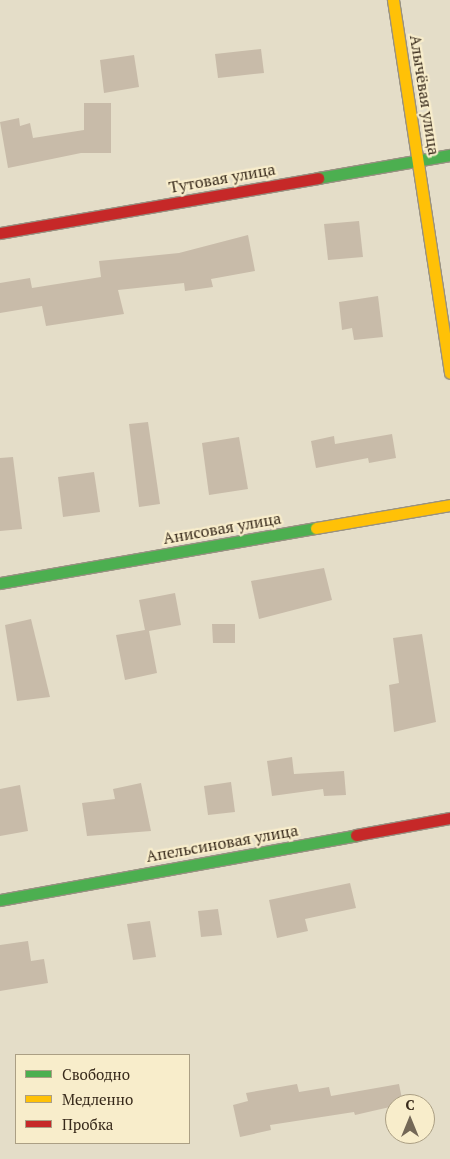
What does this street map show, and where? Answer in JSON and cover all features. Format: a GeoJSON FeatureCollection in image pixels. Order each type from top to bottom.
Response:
{"type":"FeatureCollection","features":[{"type":"Feature","properties":{"kind":"street","name":"Алычёвая улица"},"geometry":{"type":"LineString","coordinates":[[393,0],[450,373]]}},
{"type":"Feature","properties":{"kind":"street","name":"Тутовая улица"},"geometry":{"type":"LineString","coordinates":[[0,233],[450,155]]}},
{"type":"Feature","properties":{"kind":"street","name":"Анисовая улица"},"geometry":{"type":"LineString","coordinates":[[0,583],[450,505]]}},
{"type":"Feature","properties":{"kind":"street","name":"Апельсиновая улица"},"geometry":{"type":"LineString","coordinates":[[0,900],[450,818]]}},
{"type":"Feature","properties":{"kind":"building"},"geometry":{"type":"Polygon","coordinates":[[[261,49],[264,73],[218,78],[215,54],[261,49]]]}},
{"type":"Feature","properties":{"kind":"building"},"geometry":{"type":"Polygon","coordinates":[[[134,55],[139,87],[104,93],[100,60],[134,55]]]}},
{"type":"Feature","properties":{"kind":"building"},"geometry":{"type":"Polygon","coordinates":[[[84,103],[111,103],[111,153],[81,153],[8,168],[0,122],[19,118],[20,126],[30,123],[33,138],[84,130],[84,103]]]}},
{"type":"Feature","properties":{"kind":"building"},"geometry":{"type":"Polygon","coordinates":[[[359,221],[363,257],[328,260],[324,224],[359,221]]]}},
{"type":"Feature","properties":{"kind":"building"},"geometry":{"type":"Polygon","coordinates":[[[248,235],[255,271],[211,279],[213,287],[185,291],[184,283],[118,290],[124,314],[46,326],[42,306],[0,313],[0,283],[30,278],[32,288],[101,277],[99,261],[179,253],[248,235]]]}},
{"type":"Feature","properties":{"kind":"building"},"geometry":{"type":"Polygon","coordinates":[[[378,296],[383,337],[354,340],[352,328],[342,330],[339,302],[378,296]]]}},
{"type":"Feature","properties":{"kind":"building"},"geometry":{"type":"Polygon","coordinates":[[[148,422],[160,504],[139,507],[129,424],[148,422]]]}},
{"type":"Feature","properties":{"kind":"building"},"geometry":{"type":"Polygon","coordinates":[[[392,434],[396,458],[369,463],[368,458],[316,468],[311,441],[334,436],[335,444],[392,434]]]}},
{"type":"Feature","properties":{"kind":"building"},"geometry":{"type":"Polygon","coordinates":[[[239,437],[248,489],[209,495],[202,443],[239,437]]]}},
{"type":"Feature","properties":{"kind":"building"},"geometry":{"type":"Polygon","coordinates":[[[13,457],[22,529],[0,531],[0,458],[13,457]]]}},
{"type":"Feature","properties":{"kind":"building"},"geometry":{"type":"Polygon","coordinates":[[[94,472],[100,512],[63,517],[58,477],[94,472]]]}},
{"type":"Feature","properties":{"kind":"building"},"geometry":{"type":"Polygon","coordinates":[[[324,568],[332,600],[259,619],[251,581],[324,568]]]}},
{"type":"Feature","properties":{"kind":"building"},"geometry":{"type":"Polygon","coordinates":[[[175,593],[181,625],[149,631],[157,673],[125,680],[116,635],[145,630],[139,600],[175,593]]]}},
{"type":"Feature","properties":{"kind":"building"},"geometry":{"type":"Polygon","coordinates":[[[31,619],[50,697],[17,701],[5,625],[31,619]]]}},
{"type":"Feature","properties":{"kind":"building"},"geometry":{"type":"Polygon","coordinates":[[[212,624],[235,624],[235,643],[213,643],[212,624]]]}},
{"type":"Feature","properties":{"kind":"building"},"geometry":{"type":"Polygon","coordinates":[[[422,634],[436,722],[394,732],[389,685],[399,683],[393,638],[422,634]]]}},
{"type":"Feature","properties":{"kind":"building"},"geometry":{"type":"Polygon","coordinates":[[[292,757],[294,774],[344,771],[346,795],[324,796],[323,789],[272,796],[267,761],[292,757]]]}},
{"type":"Feature","properties":{"kind":"building"},"geometry":{"type":"Polygon","coordinates":[[[231,782],[235,812],[208,815],[204,786],[231,782]]]}},
{"type":"Feature","properties":{"kind":"building"},"geometry":{"type":"Polygon","coordinates":[[[141,783],[151,831],[87,836],[82,803],[115,799],[113,789],[141,783]]]}},
{"type":"Feature","properties":{"kind":"building"},"geometry":{"type":"Polygon","coordinates":[[[20,785],[28,831],[0,836],[0,789],[20,785]]]}},
{"type":"Feature","properties":{"kind":"building"},"geometry":{"type":"Polygon","coordinates":[[[350,883],[356,908],[305,919],[308,931],[277,938],[269,900],[350,883]]]}},
{"type":"Feature","properties":{"kind":"building"},"geometry":{"type":"Polygon","coordinates":[[[218,909],[222,935],[201,937],[198,911],[218,909]]]}},
{"type":"Feature","properties":{"kind":"building"},"geometry":{"type":"Polygon","coordinates":[[[150,921],[156,957],[133,960],[127,924],[150,921]]]}},
{"type":"Feature","properties":{"kind":"building"},"geometry":{"type":"Polygon","coordinates":[[[28,941],[31,961],[44,959],[48,983],[0,991],[0,945],[28,941]]]}},
{"type":"Feature","properties":{"kind":"building"},"geometry":{"type":"Polygon","coordinates":[[[297,1084],[299,1092],[329,1087],[331,1096],[399,1084],[401,1094],[385,1094],[385,1108],[355,1115],[354,1112],[270,1125],[271,1130],[240,1137],[233,1105],[248,1101],[246,1093],[297,1084]]]}},
{"type":"Feature","properties":{"kind":"traffic: fast"},"geometry":{"type":"LineString","coordinates":[[318,178],[450,155]]}},
{"type":"Feature","properties":{"kind":"traffic: fast"},"geometry":{"type":"LineString","coordinates":[[0,583],[316,528]]}},
{"type":"Feature","properties":{"kind":"traffic: fast"},"geometry":{"type":"LineString","coordinates":[[0,900],[356,835]]}},
{"type":"Feature","properties":{"kind":"traffic: slow"},"geometry":{"type":"LineString","coordinates":[[393,0],[450,373]]}},
{"type":"Feature","properties":{"kind":"traffic: slow"},"geometry":{"type":"LineString","coordinates":[[316,528],[450,505]]}},
{"type":"Feature","properties":{"kind":"traffic: jam"},"geometry":{"type":"LineString","coordinates":[[0,233],[318,178]]}},
{"type":"Feature","properties":{"kind":"traffic: jam"},"geometry":{"type":"LineString","coordinates":[[356,835],[450,818]]}}]}
